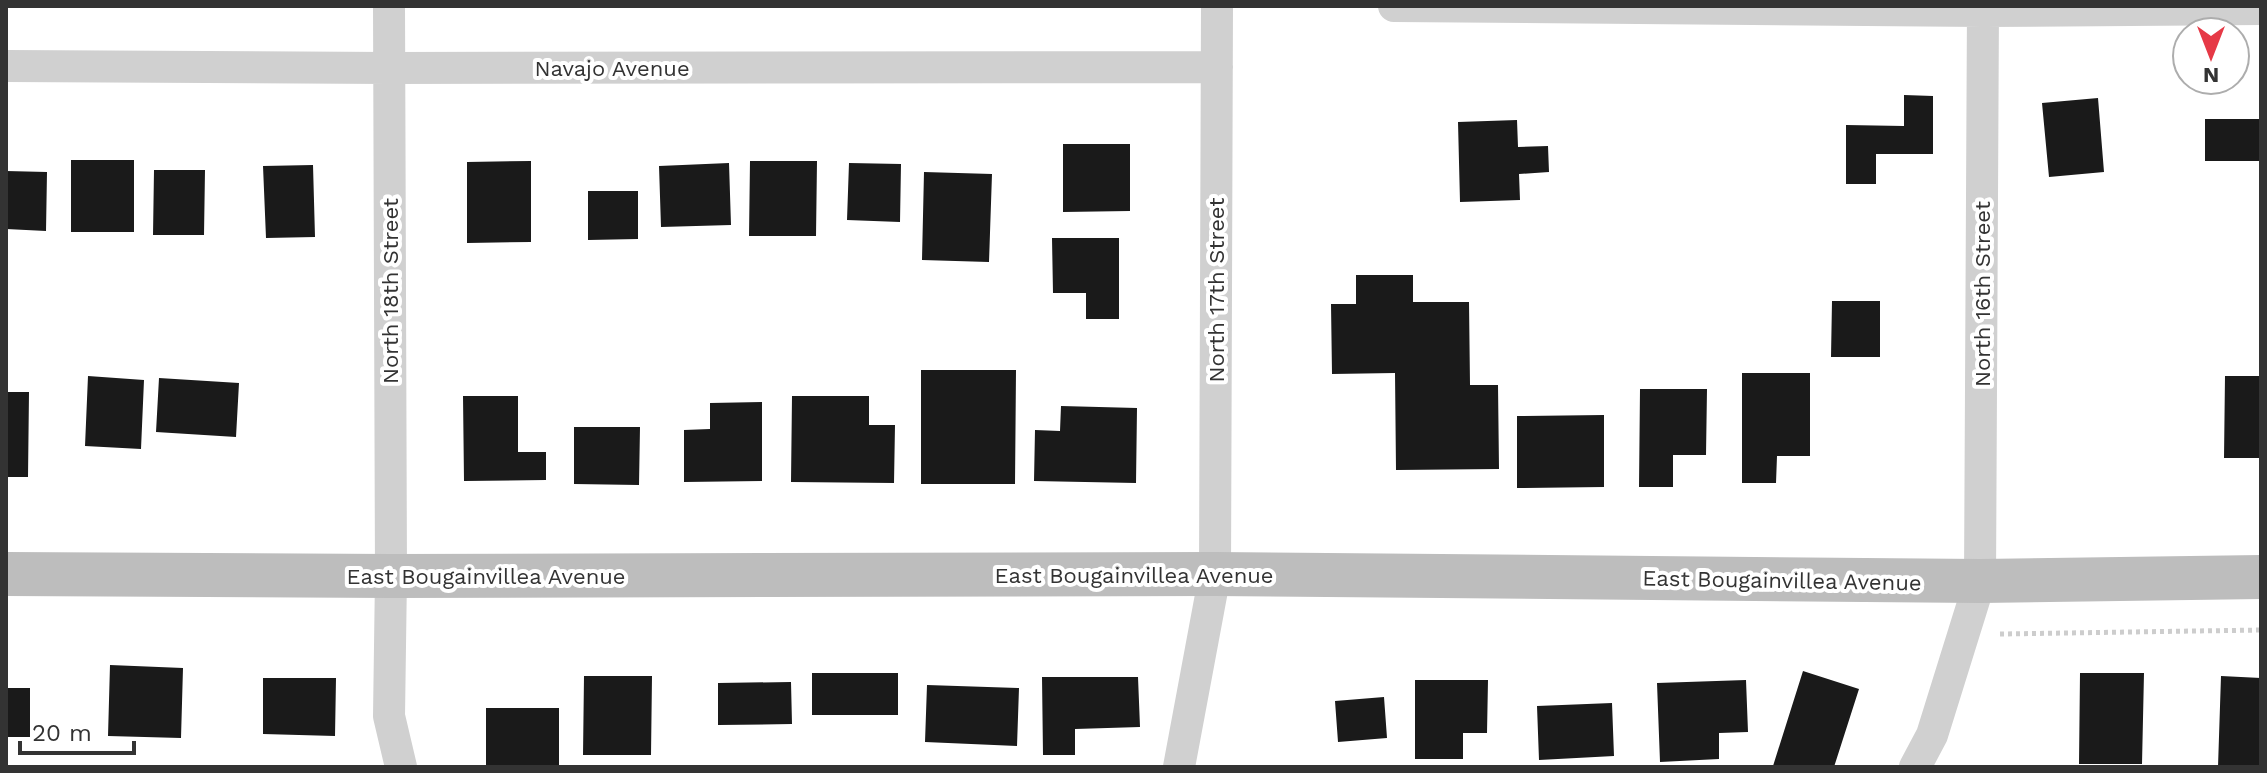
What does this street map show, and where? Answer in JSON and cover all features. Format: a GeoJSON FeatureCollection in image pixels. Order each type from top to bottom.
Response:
{"type":"FeatureCollection","features":[{"type":"Feature","properties":{"kind":"street","name":"North 18th Street"},"geometry":{"type":"LineString","coordinates":[[389,6],[389,716],[401,767]]}},
{"type":"Feature","properties":{"kind":"street","name":"North 17th Street"},"geometry":{"type":"LineString","coordinates":[[1179,767],[1215,574],[1217,6]]}},
{"type":"Feature","properties":{"kind":"street"},"geometry":{"type":"LineString","coordinates":[[1394,6],[2261,9]]}},
{"type":"Feature","properties":{"kind":"street","name":"North 16th Street"},"geometry":{"type":"LineString","coordinates":[[1915,767],[1932,735],[1980,581],[1983,9]]}},
{"type":"Feature","properties":{"kind":"street","name":"Navajo Avenue"},"geometry":{"type":"LineString","coordinates":[[6,66],[1217,67]]}},
{"type":"Feature","properties":{"kind":"street","name":"East Bougainvillea Avenue"},"geometry":{"type":"LineString","coordinates":[[6,574],[1215,574],[1980,581],[2261,577]]}},
{"type":"Feature","properties":{"kind":"path"},"geometry":{"type":"LineString","coordinates":[[1964,634],[2261,630]]}},
{"type":"Feature","properties":{"kind":"building"},"geometry":{"type":"Polygon","coordinates":[[[1904,95],[1933,96],[1933,154],[1876,154],[1876,184],[1846,184],[1846,125],[1904,126],[1904,95]]]}},
{"type":"Feature","properties":{"kind":"building"},"geometry":{"type":"Polygon","coordinates":[[[2098,98],[2104,172],[2049,177],[2042,103],[2098,98]]]}},
{"type":"Feature","properties":{"kind":"building"},"geometry":{"type":"Polygon","coordinates":[[[2205,119],[2261,119],[2261,161],[2205,161],[2205,119]]]}},
{"type":"Feature","properties":{"kind":"building"},"geometry":{"type":"Polygon","coordinates":[[[1517,120],[1518,147],[1548,146],[1549,172],[1519,174],[1520,200],[1460,202],[1458,122],[1517,120]]]}},
{"type":"Feature","properties":{"kind":"building"},"geometry":{"type":"Polygon","coordinates":[[[1063,144],[1130,144],[1130,211],[1063,212],[1063,144]]]}},
{"type":"Feature","properties":{"kind":"building"},"geometry":{"type":"Polygon","coordinates":[[[71,160],[134,160],[134,232],[71,232],[71,160]]]}},
{"type":"Feature","properties":{"kind":"building"},"geometry":{"type":"Polygon","coordinates":[[[531,161],[531,242],[467,243],[467,162],[531,161]]]}},
{"type":"Feature","properties":{"kind":"building"},"geometry":{"type":"Polygon","coordinates":[[[750,161],[817,161],[816,236],[749,236],[750,161]]]}},
{"type":"Feature","properties":{"kind":"building"},"geometry":{"type":"Polygon","coordinates":[[[729,163],[731,225],[661,227],[659,166],[729,163]]]}},
{"type":"Feature","properties":{"kind":"building"},"geometry":{"type":"Polygon","coordinates":[[[849,163],[901,164],[900,222],[847,220],[849,163]]]}},
{"type":"Feature","properties":{"kind":"building"},"geometry":{"type":"Polygon","coordinates":[[[313,165],[315,237],[266,238],[263,166],[313,165]]]}},
{"type":"Feature","properties":{"kind":"building"},"geometry":{"type":"Polygon","coordinates":[[[154,170],[205,170],[204,235],[153,235],[154,170]]]}},
{"type":"Feature","properties":{"kind":"building"},"geometry":{"type":"Polygon","coordinates":[[[6,171],[47,172],[46,231],[6,229],[6,171]]]}},
{"type":"Feature","properties":{"kind":"building"},"geometry":{"type":"Polygon","coordinates":[[[924,172],[992,174],[989,262],[922,260],[924,172]]]}},
{"type":"Feature","properties":{"kind":"building"},"geometry":{"type":"Polygon","coordinates":[[[588,191],[638,191],[638,239],[588,240],[588,191]]]}},
{"type":"Feature","properties":{"kind":"building"},"geometry":{"type":"Polygon","coordinates":[[[1052,238],[1119,238],[1119,319],[1086,319],[1086,293],[1053,293],[1052,238]]]}},
{"type":"Feature","properties":{"kind":"building"},"geometry":{"type":"Polygon","coordinates":[[[1356,275],[1413,275],[1413,302],[1469,302],[1470,385],[1498,385],[1499,469],[1396,470],[1395,373],[1332,374],[1331,304],[1356,304],[1356,275]]]}},
{"type":"Feature","properties":{"kind":"building"},"geometry":{"type":"Polygon","coordinates":[[[1832,301],[1880,301],[1880,357],[1831,357],[1832,301]]]}},
{"type":"Feature","properties":{"kind":"building"},"geometry":{"type":"Polygon","coordinates":[[[921,370],[1016,370],[1015,484],[921,484],[921,370]]]}},
{"type":"Feature","properties":{"kind":"building"},"geometry":{"type":"Polygon","coordinates":[[[1742,373],[1810,373],[1810,456],[1777,456],[1776,483],[1742,483],[1742,373]]]}},
{"type":"Feature","properties":{"kind":"building"},"geometry":{"type":"Polygon","coordinates":[[[88,376],[144,380],[141,449],[85,446],[88,376]]]}},
{"type":"Feature","properties":{"kind":"building"},"geometry":{"type":"Polygon","coordinates":[[[2225,376],[2261,376],[2261,458],[2224,458],[2225,376]]]}},
{"type":"Feature","properties":{"kind":"building"},"geometry":{"type":"Polygon","coordinates":[[[159,378],[239,383],[236,437],[156,432],[159,378]]]}},
{"type":"Feature","properties":{"kind":"building"},"geometry":{"type":"Polygon","coordinates":[[[1640,389],[1707,389],[1706,455],[1673,455],[1673,487],[1639,487],[1640,389]]]}},
{"type":"Feature","properties":{"kind":"building"},"geometry":{"type":"Polygon","coordinates":[[[6,392],[29,392],[28,477],[6,477],[6,392]]]}},
{"type":"Feature","properties":{"kind":"building"},"geometry":{"type":"Polygon","coordinates":[[[463,396],[518,396],[518,452],[546,452],[546,480],[464,481],[463,396]]]}},
{"type":"Feature","properties":{"kind":"building"},"geometry":{"type":"Polygon","coordinates":[[[792,396],[869,396],[869,425],[895,425],[894,483],[791,482],[792,396]]]}},
{"type":"Feature","properties":{"kind":"building"},"geometry":{"type":"Polygon","coordinates":[[[762,402],[762,481],[684,482],[684,430],[710,429],[710,403],[762,402]]]}},
{"type":"Feature","properties":{"kind":"building"},"geometry":{"type":"Polygon","coordinates":[[[1061,406],[1137,408],[1136,483],[1034,481],[1035,430],[1060,431],[1061,406]]]}},
{"type":"Feature","properties":{"kind":"building"},"geometry":{"type":"Polygon","coordinates":[[[1604,415],[1604,487],[1517,488],[1517,416],[1604,415]]]}},
{"type":"Feature","properties":{"kind":"building"},"geometry":{"type":"Polygon","coordinates":[[[574,427],[640,427],[639,485],[574,484],[574,427]]]}},
{"type":"Feature","properties":{"kind":"building"},"geometry":{"type":"Polygon","coordinates":[[[110,665],[183,668],[181,738],[108,736],[110,665]]]}},
{"type":"Feature","properties":{"kind":"building"},"geometry":{"type":"Polygon","coordinates":[[[1803,671],[1859,689],[1834,767],[1773,766],[1803,671]]]}},
{"type":"Feature","properties":{"kind":"building"},"geometry":{"type":"Polygon","coordinates":[[[812,673],[898,673],[898,715],[812,715],[812,673]]]}},
{"type":"Feature","properties":{"kind":"building"},"geometry":{"type":"Polygon","coordinates":[[[2080,673],[2144,673],[2142,764],[2079,764],[2080,673]]]}},
{"type":"Feature","properties":{"kind":"building"},"geometry":{"type":"Polygon","coordinates":[[[584,676],[652,676],[651,755],[583,755],[584,676]]]}},
{"type":"Feature","properties":{"kind":"building"},"geometry":{"type":"Polygon","coordinates":[[[2221,676],[2261,678],[2261,767],[2218,767],[2221,676]]]}},
{"type":"Feature","properties":{"kind":"building"},"geometry":{"type":"Polygon","coordinates":[[[1042,677],[1138,677],[1140,727],[1075,729],[1075,755],[1043,755],[1042,677]]]}},
{"type":"Feature","properties":{"kind":"building"},"geometry":{"type":"Polygon","coordinates":[[[263,678],[336,678],[335,736],[263,734],[263,678]]]}},
{"type":"Feature","properties":{"kind":"building"},"geometry":{"type":"Polygon","coordinates":[[[1415,680],[1488,680],[1487,733],[1463,733],[1463,759],[1415,759],[1415,680]]]}},
{"type":"Feature","properties":{"kind":"building"},"geometry":{"type":"Polygon","coordinates":[[[1746,680],[1748,732],[1719,733],[1719,759],[1660,762],[1657,683],[1746,680]]]}},
{"type":"Feature","properties":{"kind":"building"},"geometry":{"type":"Polygon","coordinates":[[[791,682],[792,724],[718,725],[718,683],[791,682]]]}},
{"type":"Feature","properties":{"kind":"building"},"geometry":{"type":"Polygon","coordinates":[[[927,685],[1019,688],[1017,746],[925,742],[927,685]]]}},
{"type":"Feature","properties":{"kind":"building"},"geometry":{"type":"Polygon","coordinates":[[[6,688],[30,688],[30,737],[6,737],[6,688]]]}},
{"type":"Feature","properties":{"kind":"building"},"geometry":{"type":"Polygon","coordinates":[[[1384,697],[1387,738],[1338,742],[1335,701],[1384,697]]]}},
{"type":"Feature","properties":{"kind":"building"},"geometry":{"type":"Polygon","coordinates":[[[1612,703],[1614,756],[1539,760],[1537,706],[1612,703]]]}},
{"type":"Feature","properties":{"kind":"building"},"geometry":{"type":"Polygon","coordinates":[[[486,708],[559,708],[559,767],[486,767],[486,708]]]}}]}
